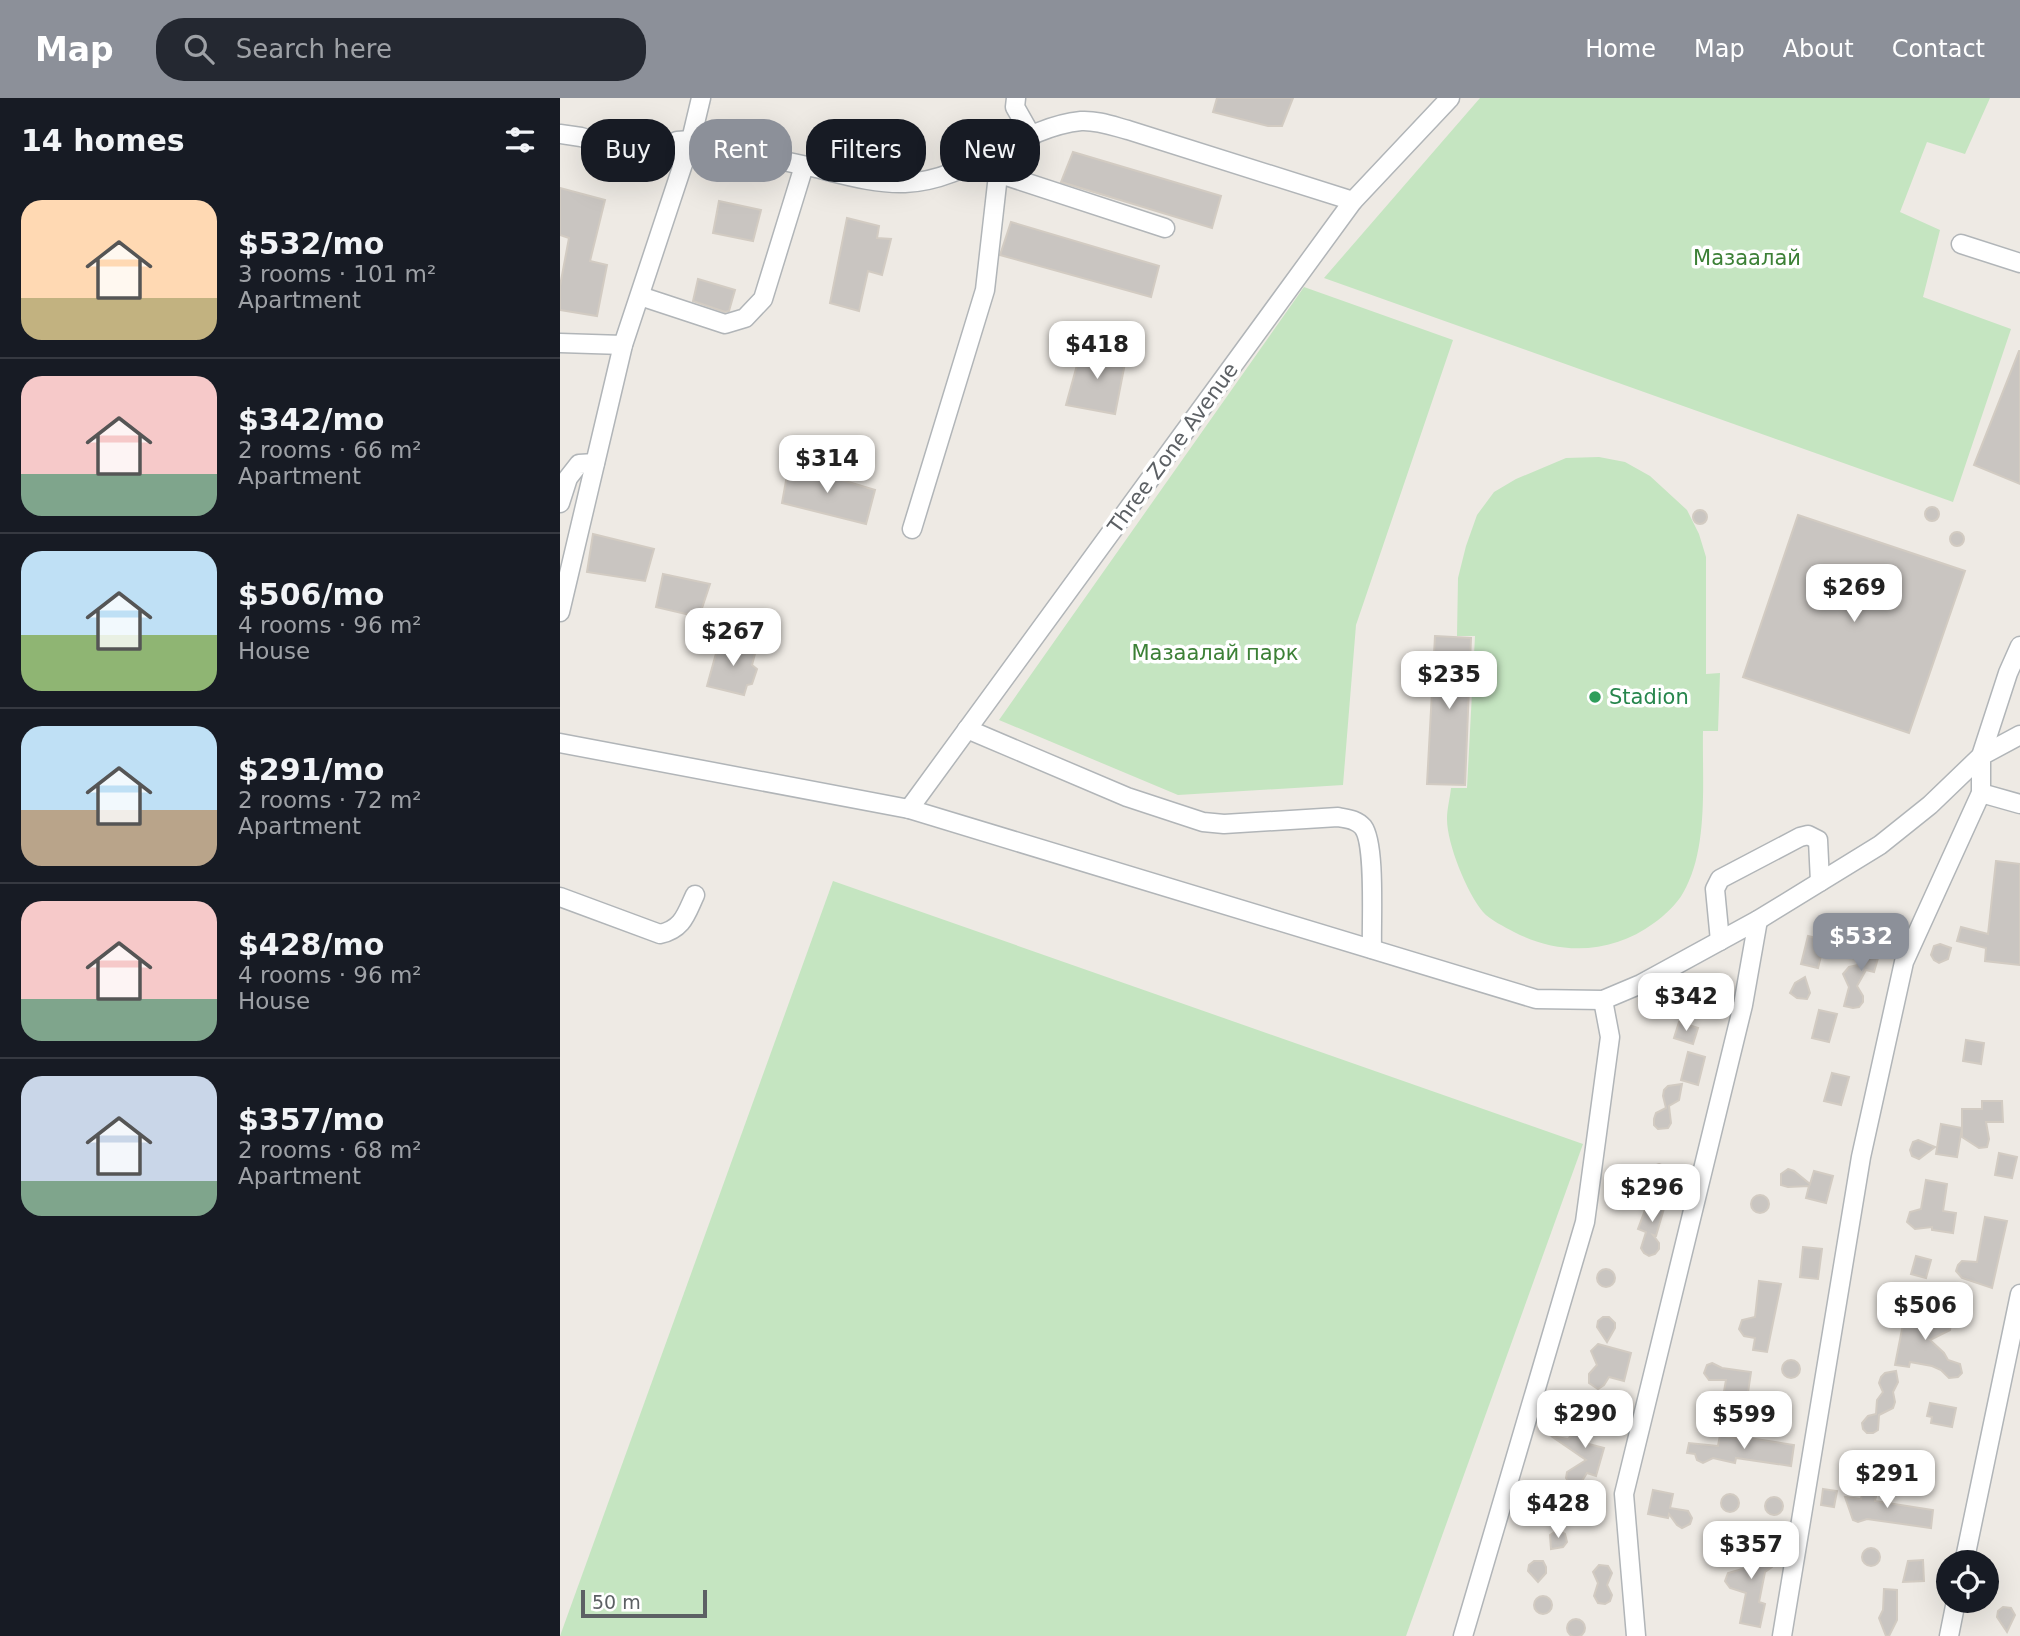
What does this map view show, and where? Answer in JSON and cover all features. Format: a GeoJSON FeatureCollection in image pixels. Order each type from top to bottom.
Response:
{"type":"FeatureCollection","features":[{"type":"Feature","properties":{"kind":"street"},"geometry":{"type":"LineString","coordinates":[[696,119],[701,98]]}},
{"type":"Feature","properties":{"kind":"street"},"geometry":{"type":"LineString","coordinates":[[1016,98],[1015,107],[1022,119]]}},
{"type":"Feature","properties":{"kind":"street","name":"Three Zone Avenue"},"geometry":{"type":"LineString","coordinates":[[909,809],[1353,201],[1450,98]]}},
{"type":"Feature","properties":{"kind":"street"},"geometry":{"type":"LineString","coordinates":[[1040,134],[1082,121],[1104,123],[1353,201]]}},
{"type":"Feature","properties":{"kind":"street"},"geometry":{"type":"LineString","coordinates":[[560,134],[581,137],[656,159],[667,159],[677,141],[689,140]]}},
{"type":"Feature","properties":{"kind":"street"},"geometry":{"type":"LineString","coordinates":[[560,611],[623,345],[689,146]]}},
{"type":"Feature","properties":{"kind":"street"},"geometry":{"type":"LineString","coordinates":[[792,163],[867,180],[906,183],[940,175]]}},
{"type":"Feature","properties":{"kind":"street"},"geometry":{"type":"LineString","coordinates":[[640,296],[725,324],[744,318],[763,299],[804,166]]}},
{"type":"Feature","properties":{"kind":"street"},"geometry":{"type":"LineString","coordinates":[[912,529],[985,290],[997,182]]}},
{"type":"Feature","properties":{"kind":"street"},"geometry":{"type":"LineString","coordinates":[[1020,182],[1164,228]]}},
{"type":"Feature","properties":{"kind":"street"},"geometry":{"type":"LineString","coordinates":[[1961,244],[2020,263]]}},
{"type":"Feature","properties":{"kind":"street"},"geometry":{"type":"LineString","coordinates":[[560,343],[623,345]]}},
{"type":"Feature","properties":{"kind":"street"},"geometry":{"type":"LineString","coordinates":[[560,503],[568,478],[579,464],[595,463]]}},
{"type":"Feature","properties":{"kind":"street"},"geometry":{"type":"LineString","coordinates":[[1782,1636],[1861,1157],[1904,962],[1981,793],[1981,755],[2008,673],[2020,646]]}},
{"type":"Feature","properties":{"kind":"street"},"geometry":{"type":"LineString","coordinates":[[967,729],[1127,797],[1203,822],[1224,824],[1338,817],[1355,820],[1364,828],[1370,846],[1371,949]]}},
{"type":"Feature","properties":{"kind":"street"},"geometry":{"type":"LineString","coordinates":[[560,743],[909,809],[1536,999],[1603,1000],[1641,984],[1758,920],[1880,845],[1930,806],[1981,755],[2020,734]]}},
{"type":"Feature","properties":{"kind":"street"},"geometry":{"type":"LineString","coordinates":[[1981,793],[2020,804]]}},
{"type":"Feature","properties":{"kind":"street"},"geometry":{"type":"LineString","coordinates":[[1720,941],[1715,889],[1720,879],[1808,835],[1818,840],[1820,881]]}},
{"type":"Feature","properties":{"kind":"street"},"geometry":{"type":"LineString","coordinates":[[560,897],[660,934],[673,931],[685,919],[695,895]]}},
{"type":"Feature","properties":{"kind":"street"},"geometry":{"type":"LineString","coordinates":[[1636,1636],[1624,1494],[1743,1005],[1758,920]]}},
{"type":"Feature","properties":{"kind":"street"},"geometry":{"type":"LineString","coordinates":[[1463,1636],[1585,1222],[1610,1037],[1603,1000]]}},
{"type":"Feature","properties":{"kind":"street"},"geometry":{"type":"LineString","coordinates":[[1967,1550],[2020,1294]]}},
{"type":"Feature","properties":{"kind":"street"},"geometry":{"type":"LineString","coordinates":[[1949,1636],[1954,1613]]}},
{"type":"Feature","properties":{"kind":"green space","name":"Мазаалай"},"geometry":{"type":"Polygon","coordinates":[[[1480,98],[1990,98],[1965,154],[1927,142],[1900,212],[1940,230],[1923,297],[2011,329],[1953,502],[1324,278],[1480,98]]]}},
{"type":"Feature","properties":{"kind":"green space","name":"Мазаалай парк"},"geometry":{"type":"Polygon","coordinates":[[[1304,287],[1453,340],[1356,625],[1343,785],[1178,795],[999,720],[1304,287]]]}},
{"type":"Feature","properties":{"kind":"green space","name":"Stadion"},"geometry":{"type":"Polygon","coordinates":[[[1599,457],[1625,462],[1650,476],[1687,510],[1699,534],[1706,557],[1706,674],[1720,673],[1718,731],[1703,731],[1700,836],[1691,875],[1680,897],[1654,923],[1621,941],[1603,946],[1567,948],[1532,940],[1486,915],[1471,893],[1454,854],[1447,811],[1451,788],[1467,788],[1475,636],[1457,636],[1458,578],[1477,515],[1494,492],[1516,479],[1566,458],[1599,457]]]}},
{"type":"Feature","properties":{"kind":"green space"},"geometry":{"type":"Polygon","coordinates":[[[833,881],[1583,1144],[1406,1636],[560,1636],[833,881]]]}},
{"type":"Feature","properties":{"kind":"building"},"geometry":{"type":"Polygon","coordinates":[[[1217,98],[1293,98],[1282,126],[1268,126],[1213,112],[1217,98]]]}},
{"type":"Feature","properties":{"kind":"building"},"geometry":{"type":"Polygon","coordinates":[[[1073,152],[1221,196],[1212,228],[1061,182],[1073,152]]]}},
{"type":"Feature","properties":{"kind":"building"},"geometry":{"type":"Polygon","coordinates":[[[560,188],[605,200],[590,261],[607,265],[597,316],[560,310],[560,286],[569,238],[560,235],[560,188]]]}},
{"type":"Feature","properties":{"kind":"building"},"geometry":{"type":"Polygon","coordinates":[[[719,201],[761,210],[753,241],[713,233],[719,201]]]}},
{"type":"Feature","properties":{"kind":"building"},"geometry":{"type":"Polygon","coordinates":[[[847,218],[879,226],[877,238],[891,239],[882,275],[868,271],[859,311],[830,303],[847,218]]]}},
{"type":"Feature","properties":{"kind":"building"},"geometry":{"type":"Polygon","coordinates":[[[1011,222],[1159,266],[1151,297],[1000,255],[1011,222]]]}},
{"type":"Feature","properties":{"kind":"building"},"geometry":{"type":"Polygon","coordinates":[[[698,279],[735,290],[729,311],[693,301],[698,279]]]}},
{"type":"Feature","properties":{"kind":"building"},"geometry":{"type":"Polygon","coordinates":[[[1082,347],[1126,358],[1115,414],[1066,405],[1082,347]]]}},
{"type":"Feature","properties":{"kind":"building"},"geometry":{"type":"Polygon","coordinates":[[[2020,351],[2020,484],[1974,465],[2020,351]]]}},
{"type":"Feature","properties":{"kind":"building"},"geometry":{"type":"Polygon","coordinates":[[[789,464],[875,490],[866,524],[782,503],[789,464]]]}},
{"type":"Feature","properties":{"kind":"building"},"geometry":{"type":"Polygon","coordinates":[[[1932,507],[1937,509],[1937,519],[1932,521],[1927,519],[1925,514],[1927,509],[1932,507]]]}},
{"type":"Feature","properties":{"kind":"building"},"geometry":{"type":"Polygon","coordinates":[[[1700,510],[1705,512],[1705,522],[1700,524],[1695,522],[1693,517],[1695,512],[1700,510]]]}},
{"type":"Feature","properties":{"kind":"building"},"geometry":{"type":"Polygon","coordinates":[[[1798,515],[1965,571],[1909,733],[1743,677],[1798,515]]]}},
{"type":"Feature","properties":{"kind":"building"},"geometry":{"type":"Polygon","coordinates":[[[1954,532],[1960,532],[1964,539],[1960,546],[1954,546],[1950,542],[1950,536],[1954,532]]]}},
{"type":"Feature","properties":{"kind":"building"},"geometry":{"type":"Polygon","coordinates":[[[593,534],[654,549],[645,581],[587,572],[593,534]]]}},
{"type":"Feature","properties":{"kind":"building"},"geometry":{"type":"Polygon","coordinates":[[[663,574],[710,584],[699,617],[656,607],[663,574]]]}},
{"type":"Feature","properties":{"kind":"building"},"geometry":{"type":"Polygon","coordinates":[[[1435,636],[1471,638],[1465,785],[1427,784],[1435,636]]]}},
{"type":"Feature","properties":{"kind":"building"},"geometry":{"type":"Polygon","coordinates":[[[720,639],[756,650],[752,665],[757,669],[752,684],[747,685],[744,695],[707,686],[720,639]]]}},
{"type":"Feature","properties":{"kind":"building"},"geometry":{"type":"Polygon","coordinates":[[[1996,861],[2020,864],[2020,965],[1985,961],[1986,948],[1957,941],[1961,927],[1988,934],[1996,861]]]}},
{"type":"Feature","properties":{"kind":"building"},"geometry":{"type":"Polygon","coordinates":[[[1808,936],[1825,940],[1818,968],[1801,964],[1808,936]]]}},
{"type":"Feature","properties":{"kind":"building"},"geometry":{"type":"Polygon","coordinates":[[[1865,939],[1882,944],[1874,972],[1866,970],[1857,986],[1863,996],[1859,1007],[1844,1006],[1849,987],[1843,974],[1849,967],[1858,965],[1865,939]]]}},
{"type":"Feature","properties":{"kind":"building"},"geometry":{"type":"Polygon","coordinates":[[[1940,944],[1951,948],[1948,959],[1939,963],[1931,955],[1934,946],[1940,944]]]}},
{"type":"Feature","properties":{"kind":"building"},"geometry":{"type":"Polygon","coordinates":[[[1805,977],[1810,993],[1807,999],[1797,998],[1790,993],[1795,983],[1805,977]]]}},
{"type":"Feature","properties":{"kind":"building"},"geometry":{"type":"Polygon","coordinates":[[[1819,1010],[1837,1014],[1829,1042],[1812,1038],[1819,1010]]]}},
{"type":"Feature","properties":{"kind":"building"},"geometry":{"type":"Polygon","coordinates":[[[1679,1022],[1698,1028],[1693,1044],[1674,1038],[1679,1022]]]}},
{"type":"Feature","properties":{"kind":"building"},"geometry":{"type":"Polygon","coordinates":[[[1966,1040],[1984,1043],[1981,1064],[1963,1061],[1966,1040]]]}},
{"type":"Feature","properties":{"kind":"building"},"geometry":{"type":"Polygon","coordinates":[[[1688,1052],[1705,1057],[1698,1085],[1681,1080],[1688,1052]]]}},
{"type":"Feature","properties":{"kind":"building"},"geometry":{"type":"Polygon","coordinates":[[[1832,1073],[1849,1077],[1841,1105],[1824,1101],[1832,1073]]]}},
{"type":"Feature","properties":{"kind":"building"},"geometry":{"type":"Polygon","coordinates":[[[1682,1084],[1679,1100],[1669,1106],[1671,1123],[1668,1128],[1658,1129],[1654,1125],[1654,1119],[1656,1113],[1666,1108],[1664,1090],[1668,1086],[1682,1084]]]}},
{"type":"Feature","properties":{"kind":"building"},"geometry":{"type":"Polygon","coordinates":[[[1982,1101],[2002,1101],[2003,1122],[1986,1122],[1989,1139],[1987,1147],[1979,1148],[1962,1137],[1962,1109],[1982,1109],[1982,1101]]]}},
{"type":"Feature","properties":{"kind":"building"},"geometry":{"type":"Polygon","coordinates":[[[1941,1124],[1962,1128],[1957,1157],[1936,1154],[1941,1124]]]}},
{"type":"Feature","properties":{"kind":"building"},"geometry":{"type":"Polygon","coordinates":[[[1918,1140],[1935,1147],[1919,1159],[1912,1156],[1910,1150],[1913,1142],[1918,1140]]]}},
{"type":"Feature","properties":{"kind":"building"},"geometry":{"type":"Polygon","coordinates":[[[1999,1153],[2017,1157],[2012,1178],[1995,1175],[1999,1153]]]}},
{"type":"Feature","properties":{"kind":"building"},"geometry":{"type":"Polygon","coordinates":[[[1659,1164],[1666,1167],[1668,1173],[1658,1186],[1650,1174],[1653,1166],[1659,1164]]]}},
{"type":"Feature","properties":{"kind":"building"},"geometry":{"type":"Polygon","coordinates":[[[1788,1169],[1810,1184],[1814,1171],[1833,1176],[1826,1203],[1806,1198],[1809,1186],[1781,1185],[1781,1174],[1788,1169]]]}},
{"type":"Feature","properties":{"kind":"building"},"geometry":{"type":"Polygon","coordinates":[[[1926,1180],[1947,1184],[1943,1211],[1956,1213],[1953,1233],[1932,1230],[1932,1227],[1915,1229],[1907,1222],[1910,1212],[1921,1209],[1926,1180]]]}},
{"type":"Feature","properties":{"kind":"building"},"geometry":{"type":"Polygon","coordinates":[[[1651,1194],[1667,1198],[1656,1236],[1653,1235],[1659,1243],[1659,1249],[1649,1256],[1641,1248],[1646,1232],[1638,1229],[1651,1194]]]}},
{"type":"Feature","properties":{"kind":"building"},"geometry":{"type":"Polygon","coordinates":[[[1760,1195],[1768,1200],[1769,1204],[1764,1212],[1760,1213],[1752,1208],[1751,1204],[1756,1196],[1760,1195]]]}},
{"type":"Feature","properties":{"kind":"building"},"geometry":{"type":"Polygon","coordinates":[[[1985,1217],[2007,1221],[1992,1288],[1962,1278],[1956,1271],[1962,1261],[1977,1262],[1985,1217]]]}},
{"type":"Feature","properties":{"kind":"building"},"geometry":{"type":"Polygon","coordinates":[[[1803,1247],[1822,1249],[1818,1279],[1800,1277],[1803,1247]]]}},
{"type":"Feature","properties":{"kind":"building"},"geometry":{"type":"Polygon","coordinates":[[[1916,1256],[1931,1260],[1926,1278],[1911,1274],[1916,1256]]]}},
{"type":"Feature","properties":{"kind":"building"},"geometry":{"type":"Polygon","coordinates":[[[1606,1269],[1612,1272],[1615,1278],[1612,1284],[1606,1287],[1600,1284],[1597,1278],[1600,1272],[1606,1269]]]}},
{"type":"Feature","properties":{"kind":"building"},"geometry":{"type":"Polygon","coordinates":[[[1759,1281],[1781,1284],[1767,1352],[1753,1350],[1755,1338],[1744,1336],[1739,1329],[1742,1320],[1755,1317],[1759,1281]]]}},
{"type":"Feature","properties":{"kind":"building"},"geometry":{"type":"Polygon","coordinates":[[[1906,1309],[1950,1318],[1950,1330],[1930,1340],[1948,1360],[1960,1364],[1962,1373],[1958,1377],[1949,1378],[1932,1366],[1910,1362],[1909,1367],[1895,1365],[1906,1309]]]}},
{"type":"Feature","properties":{"kind":"building"},"geometry":{"type":"Polygon","coordinates":[[[1609,1317],[1615,1323],[1607,1342],[1597,1327],[1598,1321],[1609,1317]]]}},
{"type":"Feature","properties":{"kind":"building"},"geometry":{"type":"Polygon","coordinates":[[[1598,1344],[1631,1353],[1624,1381],[1609,1377],[1598,1389],[1589,1383],[1589,1374],[1597,1365],[1591,1351],[1598,1344]]]}},
{"type":"Feature","properties":{"kind":"building"},"geometry":{"type":"Polygon","coordinates":[[[1791,1360],[1797,1363],[1800,1369],[1797,1375],[1791,1378],[1785,1375],[1782,1369],[1785,1363],[1791,1360]]]}},
{"type":"Feature","properties":{"kind":"building"},"geometry":{"type":"Polygon","coordinates":[[[1712,1363],[1722,1368],[1751,1372],[1746,1406],[1722,1403],[1726,1380],[1709,1380],[1704,1373],[1707,1365],[1712,1363]]]}},
{"type":"Feature","properties":{"kind":"building"},"geometry":{"type":"Polygon","coordinates":[[[1896,1371],[1898,1382],[1893,1392],[1893,1408],[1879,1415],[1878,1430],[1867,1433],[1862,1423],[1868,1416],[1876,1414],[1877,1400],[1883,1392],[1879,1383],[1881,1377],[1885,1373],[1896,1371]]]}},
{"type":"Feature","properties":{"kind":"building"},"geometry":{"type":"Polygon","coordinates":[[[1930,1403],[1956,1408],[1952,1427],[1931,1423],[1932,1417],[1927,1416],[1930,1403]]]}},
{"type":"Feature","properties":{"kind":"building"},"geometry":{"type":"Polygon","coordinates":[[[1595,1411],[1602,1415],[1603,1424],[1585,1443],[1604,1448],[1596,1476],[1587,1473],[1580,1484],[1571,1485],[1566,1478],[1567,1472],[1586,1460],[1551,1436],[1568,1439],[1573,1434],[1585,1431],[1586,1416],[1595,1411]]]}},
{"type":"Feature","properties":{"kind":"building"},"geometry":{"type":"Polygon","coordinates":[[[1720,1435],[1794,1445],[1791,1466],[1736,1458],[1735,1463],[1713,1458],[1703,1463],[1697,1460],[1695,1454],[1687,1453],[1689,1443],[1718,1446],[1720,1435]]]}},
{"type":"Feature","properties":{"kind":"building"},"geometry":{"type":"Polygon","coordinates":[[[1919,1466],[1926,1468],[1926,1482],[1919,1484],[1912,1482],[1910,1475],[1912,1468],[1919,1466]]]}},
{"type":"Feature","properties":{"kind":"building"},"geometry":{"type":"Polygon","coordinates":[[[1865,1480],[1878,1486],[1875,1501],[1933,1510],[1931,1528],[1867,1519],[1858,1522],[1853,1520],[1845,1497],[1861,1499],[1865,1480]]]}},
{"type":"Feature","properties":{"kind":"building"},"geometry":{"type":"Polygon","coordinates":[[[1823,1489],[1837,1491],[1834,1507],[1821,1505],[1823,1489]]]}},
{"type":"Feature","properties":{"kind":"building"},"geometry":{"type":"Polygon","coordinates":[[[1653,1490],[1673,1494],[1670,1508],[1688,1511],[1692,1518],[1690,1524],[1682,1528],[1669,1514],[1668,1518],[1648,1514],[1653,1490]]]}},
{"type":"Feature","properties":{"kind":"building"},"geometry":{"type":"Polygon","coordinates":[[[1730,1494],[1736,1497],[1739,1503],[1736,1509],[1730,1512],[1724,1509],[1721,1503],[1724,1497],[1730,1494]]]}},
{"type":"Feature","properties":{"kind":"building"},"geometry":{"type":"Polygon","coordinates":[[[1774,1497],[1780,1500],[1783,1506],[1780,1512],[1774,1515],[1768,1512],[1765,1506],[1768,1500],[1774,1497]]]}},
{"type":"Feature","properties":{"kind":"building"},"geometry":{"type":"Polygon","coordinates":[[[1558,1530],[1565,1534],[1567,1542],[1563,1547],[1551,1549],[1550,1535],[1558,1530]]]}},
{"type":"Feature","properties":{"kind":"building"},"geometry":{"type":"Polygon","coordinates":[[[1745,1539],[1753,1542],[1758,1551],[1767,1552],[1773,1558],[1772,1567],[1765,1572],[1759,1602],[1765,1604],[1760,1627],[1740,1623],[1746,1593],[1730,1588],[1725,1581],[1728,1573],[1749,1567],[1736,1549],[1739,1541],[1745,1539]]]}},
{"type":"Feature","properties":{"kind":"building"},"geometry":{"type":"Polygon","coordinates":[[[1871,1548],[1877,1551],[1880,1557],[1877,1563],[1871,1566],[1865,1563],[1862,1557],[1865,1551],[1871,1548]]]}},
{"type":"Feature","properties":{"kind":"building"},"geometry":{"type":"Polygon","coordinates":[[[1923,1560],[1924,1581],[1903,1582],[1908,1561],[1923,1560]]]}},
{"type":"Feature","properties":{"kind":"building"},"geometry":{"type":"Polygon","coordinates":[[[1534,1561],[1543,1561],[1546,1567],[1546,1573],[1538,1582],[1528,1571],[1529,1565],[1534,1561]]]}},
{"type":"Feature","properties":{"kind":"building"},"geometry":{"type":"Polygon","coordinates":[[[1599,1565],[1608,1566],[1612,1573],[1607,1585],[1612,1595],[1610,1601],[1605,1604],[1598,1603],[1594,1596],[1598,1583],[1593,1572],[1599,1565]]]}},
{"type":"Feature","properties":{"kind":"building"},"geometry":{"type":"Polygon","coordinates":[[[1884,1589],[1897,1590],[1897,1620],[1889,1636],[1886,1636],[1879,1618],[1883,1610],[1884,1589]]]}},
{"type":"Feature","properties":{"kind":"building"},"geometry":{"type":"Polygon","coordinates":[[[1539,1596],[1547,1596],[1552,1605],[1550,1612],[1539,1614],[1534,1609],[1534,1601],[1539,1596]]]}},
{"type":"Feature","properties":{"kind":"building"},"geometry":{"type":"Polygon","coordinates":[[[2003,1607],[2011,1608],[2015,1615],[2007,1632],[1997,1617],[2003,1607]]]}},
{"type":"Feature","properties":{"kind":"building"},"geometry":{"type":"Polygon","coordinates":[[[1576,1619],[1582,1622],[1585,1628],[1582,1634],[1576,1637],[1570,1634],[1567,1628],[1570,1622],[1576,1619]]]}},
{"type":"Feature","properties":{"kind":"place","name":"Stadion"},"geometry":{"type":"Point","coordinates":[1595,697]}}]}
